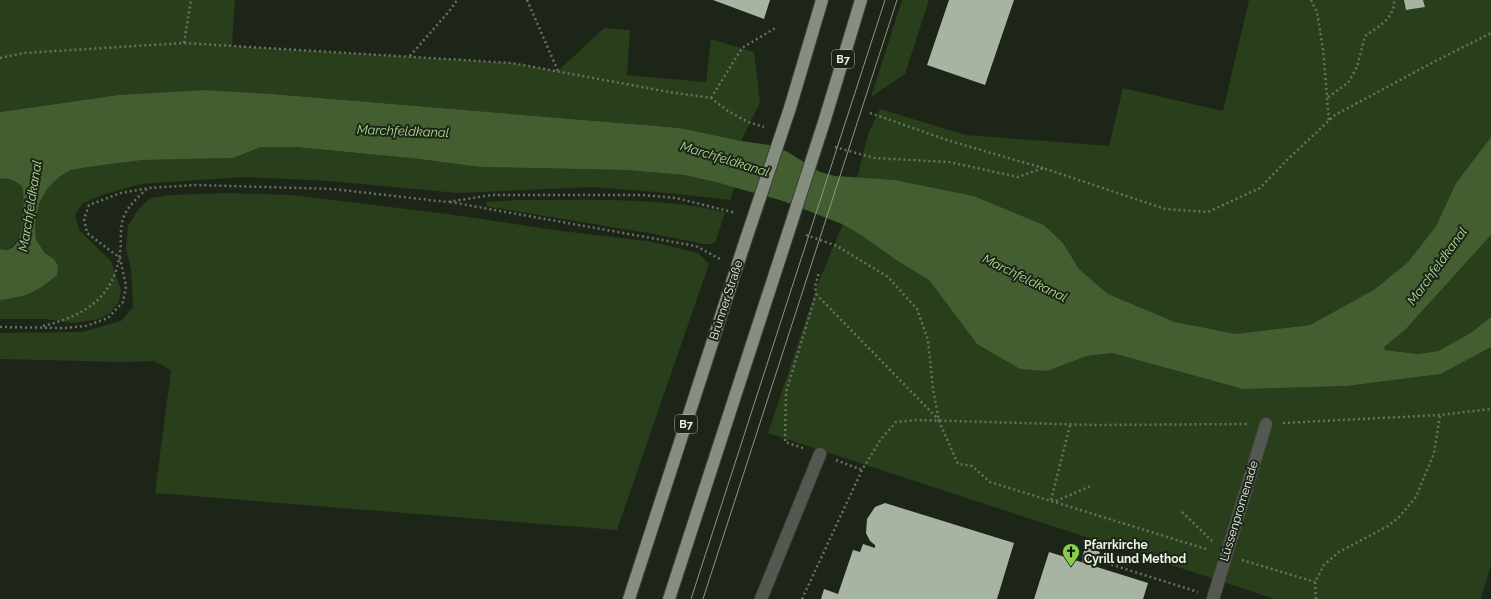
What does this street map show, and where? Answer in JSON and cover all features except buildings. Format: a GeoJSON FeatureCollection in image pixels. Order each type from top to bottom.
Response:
{"type":"FeatureCollection","features":[{"type":"Feature","properties":{"kind":"main road","name":"Brünner Straße"},"geometry":{"type":"LineString","coordinates":[[629,599],[790,108],[822,0]]}},
{"type":"Feature","properties":{"kind":"main road","name":"B7"},"geometry":{"type":"LineString","coordinates":[[669,599],[825,118],[861,0]]}},
{"type":"Feature","properties":{"kind":"street","name":"Lüssenpromenade"},"geometry":{"type":"LineString","coordinates":[[1213,598],[1266,424]]}},
{"type":"Feature","properties":{"kind":"street"},"geometry":{"type":"LineString","coordinates":[[761,599],[820,454]]}},
{"type":"Feature","properties":{"kind":"path"},"geometry":{"type":"LineString","coordinates":[[184,43],[191,0]]}},
{"type":"Feature","properties":{"kind":"path"},"geometry":{"type":"LineString","coordinates":[[410,57],[457,0]]}},
{"type":"Feature","properties":{"kind":"path"},"geometry":{"type":"LineString","coordinates":[[527,0],[558,71]]}},
{"type":"Feature","properties":{"kind":"path"},"geometry":{"type":"LineString","coordinates":[[1311,0],[1317,12],[1323,49],[1329,121]]}},
{"type":"Feature","properties":{"kind":"path"},"geometry":{"type":"LineString","coordinates":[[1328,97],[1348,83],[1357,67],[1365,36],[1381,26],[1391,16],[1394,0]]}},
{"type":"Feature","properties":{"kind":"path"},"geometry":{"type":"LineString","coordinates":[[711,98],[742,48],[777,27]]}},
{"type":"Feature","properties":{"kind":"path"},"geometry":{"type":"LineString","coordinates":[[870,113],[950,141],[1043,168],[1165,209],[1208,212],[1260,188],[1289,158],[1336,116],[1428,65],[1491,33]]}},
{"type":"Feature","properties":{"kind":"path"},"geometry":{"type":"LineString","coordinates":[[0,58],[24,53],[184,43],[512,62],[669,92],[711,98],[728,111],[748,122]]}},
{"type":"Feature","properties":{"kind":"path"},"geometry":{"type":"LineString","coordinates":[[874,158],[949,162],[1018,177],[1043,168]]}},
{"type":"Feature","properties":{"kind":"path"},"geometry":{"type":"LineString","coordinates":[[0,327],[64,328],[86,326],[108,318],[123,302],[126,286],[120,258],[87,233],[84,219],[89,205],[121,193],[149,188],[196,185],[332,189],[447,202],[696,246],[720,259]]}},
{"type":"Feature","properties":{"kind":"path"},"geometry":{"type":"LineString","coordinates":[[39,327],[69,319],[90,307],[100,297],[114,278],[120,258],[124,216],[136,200],[149,188]]}},
{"type":"Feature","properties":{"kind":"path"},"geometry":{"type":"LineString","coordinates":[[447,202],[492,195],[643,195],[676,198],[726,209]]}},
{"type":"Feature","properties":{"kind":"path"},"geometry":{"type":"LineString","coordinates":[[837,246],[888,278],[917,309],[928,340],[933,390],[940,421],[958,464],[972,466],[990,482],[1315,582]]}},
{"type":"Feature","properties":{"kind":"path"},"geometry":{"type":"LineString","coordinates":[[819,272],[815,287],[816,294],[786,392],[785,442],[862,470]]}},
{"type":"Feature","properties":{"kind":"path"},"geometry":{"type":"LineString","coordinates":[[816,294],[940,421]]}},
{"type":"Feature","properties":{"kind":"path"},"geometry":{"type":"LineString","coordinates":[[802,599],[862,470],[881,438],[896,422],[917,420],[1070,425],[1266,424],[1440,415],[1491,409]]}},
{"type":"Feature","properties":{"kind":"path"},"geometry":{"type":"LineString","coordinates":[[1316,599],[1315,582],[1324,565],[1339,552],[1388,526],[1399,517],[1416,497],[1434,454],[1440,415]]}},
{"type":"Feature","properties":{"kind":"path"},"geometry":{"type":"LineString","coordinates":[[1051,500],[1070,425]]}},
{"type":"Feature","properties":{"kind":"path"},"geometry":{"type":"LineString","coordinates":[[1055,501],[1093,485]]}},
{"type":"Feature","properties":{"kind":"path"},"geometry":{"type":"LineString","coordinates":[[1182,512],[1226,555]]}},
{"type":"Feature","properties":{"kind":"path"},"geometry":{"type":"LineString","coordinates":[[1097,560],[1213,598]]}},
{"type":"Feature","properties":{"kind":"shaded area"},"geometry":{"type":"Polygon","coordinates":[[[0,0],[235,0],[232,46],[512,63],[558,71],[604,28],[630,30],[627,75],[706,82],[711,39],[754,52],[760,103],[741,141],[680,128],[272,94],[205,90],[118,95],[0,112],[0,0]]]}},
{"type":"Feature","properties":{"kind":"shaded area"},"geometry":{"type":"Polygon","coordinates":[[[902,0],[929,0],[905,74],[871,97],[902,0]]]}},
{"type":"Feature","properties":{"kind":"shaded area"},"geometry":{"type":"Polygon","coordinates":[[[1249,0],[1491,0],[1491,137],[1456,183],[1436,226],[1408,262],[1375,289],[1310,325],[1236,334],[1175,322],[1108,294],[1079,269],[1063,243],[1044,225],[974,196],[895,180],[857,178],[868,134],[880,109],[966,135],[1109,146],[1123,88],[1223,111],[1249,0]]]}},
{"type":"Feature","properties":{"kind":"shaded area"},"geometry":{"type":"Polygon","coordinates":[[[261,147],[295,147],[411,158],[480,167],[626,170],[684,175],[735,187],[730,200],[593,187],[457,193],[330,181],[244,177],[141,184],[101,195],[82,204],[75,215],[79,230],[111,261],[121,290],[119,301],[110,313],[99,319],[73,323],[46,319],[0,319],[0,300],[15,298],[54,259],[45,253],[36,240],[35,224],[39,204],[47,189],[59,177],[71,170],[143,160],[233,158],[261,147]]]}},
{"type":"Feature","properties":{"kind":"shaded area"},"geometry":{"type":"Polygon","coordinates":[[[3,178],[14,181],[22,186],[24,203],[21,230],[18,238],[7,250],[0,249],[0,179],[3,178]]]}},
{"type":"Feature","properties":{"kind":"shaded area"},"geometry":{"type":"Polygon","coordinates":[[[228,193],[292,195],[448,214],[562,231],[647,241],[698,253],[709,264],[617,530],[155,493],[171,370],[154,361],[123,362],[0,359],[0,333],[82,332],[121,321],[133,307],[131,270],[126,248],[128,226],[138,210],[150,198],[170,195],[228,193]]]}},
{"type":"Feature","properties":{"kind":"shaded area"},"geometry":{"type":"Polygon","coordinates":[[[517,200],[644,201],[691,206],[725,212],[716,241],[712,244],[703,244],[654,234],[490,207],[486,205],[486,202],[517,200]]]}},
{"type":"Feature","properties":{"kind":"shaded area"},"geometry":{"type":"Polygon","coordinates":[[[843,224],[899,262],[929,280],[977,344],[1047,371],[1087,356],[1112,353],[1243,389],[1347,386],[1441,374],[1491,347],[1491,565],[1481,599],[1275,599],[768,433],[819,281],[843,224]]]}},
{"type":"Feature","properties":{"kind":"shaded area"},"geometry":{"type":"Polygon","coordinates":[[[1491,235],[1491,317],[1472,332],[1438,351],[1418,354],[1385,350],[1383,346],[1405,330],[1491,235]]]}},
{"type":"Feature","properties":{"kind":"water","name":"Marchfeldkanal"},"geometry":{"type":"Polygon","coordinates":[[[205,90],[272,94],[680,128],[741,141],[769,145],[786,151],[820,172],[835,176],[895,180],[974,196],[1044,225],[1063,243],[1079,269],[1108,294],[1175,322],[1236,334],[1310,325],[1375,289],[1408,262],[1436,226],[1456,183],[1491,137],[1491,235],[1405,330],[1384,347],[1385,350],[1418,354],[1438,351],[1472,332],[1491,317],[1491,347],[1441,374],[1347,386],[1243,389],[1112,353],[1087,356],[1047,371],[1020,369],[977,344],[929,280],[842,224],[783,201],[684,175],[626,170],[480,167],[411,158],[295,147],[261,147],[233,158],[143,160],[71,170],[59,177],[47,189],[39,204],[35,224],[36,240],[45,253],[54,259],[58,266],[57,275],[31,293],[0,300],[0,249],[6,250],[13,247],[21,233],[24,201],[22,186],[9,179],[0,179],[0,112],[118,95],[205,90]]]}},
{"type":"Feature","properties":{"kind":"tram line"},"geometry":{"type":"LineString","coordinates":[[691,599],[885,0]]}},
{"type":"Feature","properties":{"kind":"tram line"},"geometry":{"type":"LineString","coordinates":[[703,599],[897,0]]}},
{"type":"Feature","properties":{"kind":"place","name":"Pfarrkirche Cyrill und Method"},"geometry":{"type":"Point","coordinates":[1071,567]}}]}
